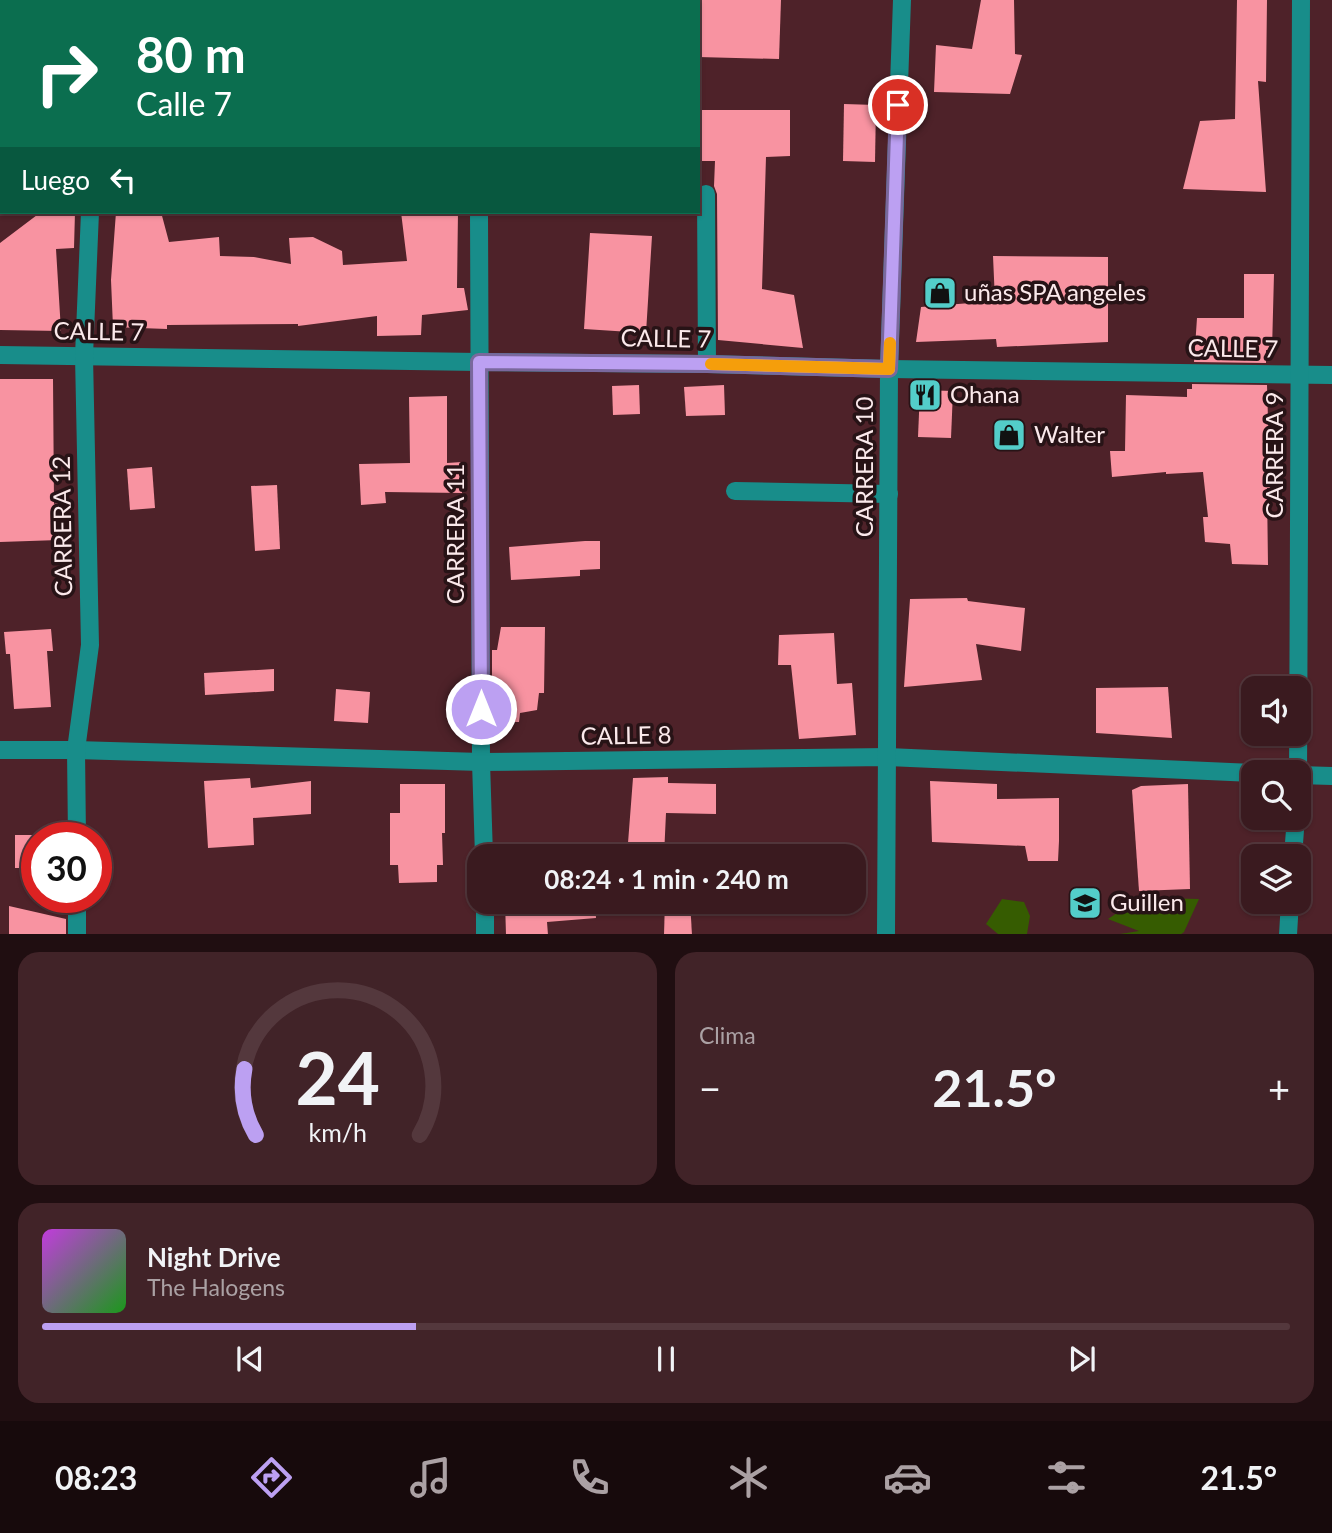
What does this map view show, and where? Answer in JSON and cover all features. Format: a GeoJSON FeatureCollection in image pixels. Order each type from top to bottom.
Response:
{"type":"FeatureCollection","features":[{"type":"Feature","properties":{"kind":"street","name":"CARRERA 10"},"geometry":{"type":"LineString","coordinates":[[886,934],[889,369],[902,0]]}},
{"type":"Feature","properties":{"kind":"street","name":"CARRERA 9"},"geometry":{"type":"LineString","coordinates":[[1299,760],[1301,0]]}},
{"type":"Feature","properties":{"kind":"street"},"geometry":{"type":"LineString","coordinates":[[706,194],[707,364]]}},
{"type":"Feature","properties":{"kind":"street","name":"CARRERA 12"},"geometry":{"type":"LineString","coordinates":[[77,822],[76,750],[90,645],[84,356],[90,214]]}},
{"type":"Feature","properties":{"kind":"street","name":"CARRERA 11"},"geometry":{"type":"LineString","coordinates":[[479,214],[484,844]]}},
{"type":"Feature","properties":{"kind":"street","name":"CALLE 7"},"geometry":{"type":"LineString","coordinates":[[0,355],[1332,375]]}},
{"type":"Feature","properties":{"kind":"street"},"geometry":{"type":"LineString","coordinates":[[735,491],[889,494]]}},
{"type":"Feature","properties":{"kind":"street","name":"CALLE 8"},"geometry":{"type":"LineString","coordinates":[[0,750],[481,762],[888,757],[1241,772]]}},
{"type":"Feature","properties":{"kind":"street"},"geometry":{"type":"LineString","coordinates":[[1311,775],[1332,776]]}},
{"type":"Feature","properties":{"kind":"street"},"geometry":{"type":"LineString","coordinates":[[77,913],[77,934]]}},
{"type":"Feature","properties":{"kind":"street"},"geometry":{"type":"LineString","coordinates":[[485,914],[485,934]]}},
{"type":"Feature","properties":{"kind":"street"},"geometry":{"type":"LineString","coordinates":[[1288,934],[1289,914]]}},
{"type":"Feature","properties":{"kind":"green space"},"geometry":{"type":"Polygon","coordinates":[[[1155,898],[1199,899],[1181,934],[1120,934],[1139,931],[1108,919],[1126,907],[1155,898]]]}},
{"type":"Feature","properties":{"kind":"green space"},"geometry":{"type":"Polygon","coordinates":[[[1002,899],[1024,902],[1030,916],[1027,934],[998,934],[986,924],[1002,899]]]}},
{"type":"Feature","properties":{"kind":"building"},"geometry":{"type":"Polygon","coordinates":[[[700,0],[781,0],[779,59],[700,57],[700,0]]]}},
{"type":"Feature","properties":{"kind":"building"},"geometry":{"type":"Polygon","coordinates":[[[981,0],[1014,0],[1015,54],[1022,55],[1010,94],[934,92],[936,45],[972,49],[981,0]]]}},
{"type":"Feature","properties":{"kind":"building"},"geometry":{"type":"Polygon","coordinates":[[[1237,0],[1267,0],[1266,82],[1258,81],[1266,192],[1183,189],[1200,121],[1235,119],[1237,0]]]}},
{"type":"Feature","properties":{"kind":"building"},"geometry":{"type":"Polygon","coordinates":[[[844,104],[876,105],[875,162],[843,161],[844,104]]]}},
{"type":"Feature","properties":{"kind":"building"},"geometry":{"type":"Polygon","coordinates":[[[700,110],[790,110],[790,156],[766,157],[762,289],[794,295],[803,348],[718,340],[715,161],[700,161],[700,110]]]}},
{"type":"Feature","properties":{"kind":"building"},"geometry":{"type":"Polygon","coordinates":[[[38,214],[75,214],[74,248],[56,249],[61,331],[0,330],[0,243],[38,214]]]}},
{"type":"Feature","properties":{"kind":"building"},"geometry":{"type":"Polygon","coordinates":[[[116,214],[162,214],[169,242],[219,237],[220,256],[254,257],[291,264],[289,238],[313,237],[342,251],[343,265],[407,261],[401,214],[458,214],[457,288],[464,288],[468,310],[422,315],[421,335],[377,336],[377,316],[298,326],[167,325],[167,329],[113,327],[111,280],[116,214]]]}},
{"type":"Feature","properties":{"kind":"building"},"geometry":{"type":"Polygon","coordinates":[[[590,233],[652,236],[646,333],[584,329],[590,233]]]}},
{"type":"Feature","properties":{"kind":"building"},"geometry":{"type":"Polygon","coordinates":[[[993,256],[1108,257],[1108,342],[997,347],[996,339],[916,342],[921,307],[995,301],[993,256]]]}},
{"type":"Feature","properties":{"kind":"building"},"geometry":{"type":"Polygon","coordinates":[[[1244,274],[1274,274],[1272,350],[1266,350],[1266,363],[1194,362],[1197,318],[1244,318],[1244,274]]]}},
{"type":"Feature","properties":{"kind":"building"},"geometry":{"type":"Polygon","coordinates":[[[0,379],[53,379],[54,504],[58,503],[59,540],[0,542],[0,379]]]}},
{"type":"Feature","properties":{"kind":"building"},"geometry":{"type":"Polygon","coordinates":[[[1192,384],[1267,385],[1270,488],[1267,488],[1268,565],[1232,564],[1230,544],[1205,542],[1203,517],[1208,517],[1203,472],[1112,477],[1110,451],[1125,451],[1126,395],[1187,397],[1187,389],[1192,389],[1192,384]]]}},
{"type":"Feature","properties":{"kind":"building"},"geometry":{"type":"Polygon","coordinates":[[[639,385],[640,414],[613,415],[612,386],[639,385]]]}},
{"type":"Feature","properties":{"kind":"building"},"geometry":{"type":"Polygon","coordinates":[[[724,385],[725,415],[686,416],[684,387],[724,385]]]}},
{"type":"Feature","properties":{"kind":"building"},"geometry":{"type":"Polygon","coordinates":[[[920,390],[953,391],[951,438],[918,437],[920,390]]]}},
{"type":"Feature","properties":{"kind":"building"},"geometry":{"type":"Polygon","coordinates":[[[447,396],[447,463],[462,462],[462,493],[385,492],[386,503],[361,505],[359,464],[410,463],[409,397],[447,396]]]}},
{"type":"Feature","properties":{"kind":"building"},"geometry":{"type":"Polygon","coordinates":[[[152,467],[155,508],[130,510],[127,469],[152,467]]]}},
{"type":"Feature","properties":{"kind":"building"},"geometry":{"type":"Polygon","coordinates":[[[277,485],[280,549],[255,551],[251,486],[277,485]]]}},
{"type":"Feature","properties":{"kind":"building"},"geometry":{"type":"Polygon","coordinates":[[[600,541],[600,569],[580,570],[580,576],[511,580],[509,547],[600,541]]]}},
{"type":"Feature","properties":{"kind":"building"},"geometry":{"type":"Polygon","coordinates":[[[967,598],[968,601],[1025,608],[1021,651],[976,644],[982,680],[904,687],[910,599],[967,598]]]}},
{"type":"Feature","properties":{"kind":"building"},"geometry":{"type":"Polygon","coordinates":[[[501,627],[545,627],[544,693],[539,693],[537,710],[520,713],[519,722],[494,722],[492,650],[497,650],[501,627]]]}},
{"type":"Feature","properties":{"kind":"building"},"geometry":{"type":"Polygon","coordinates":[[[51,629],[53,651],[47,651],[51,707],[14,709],[10,654],[6,654],[4,632],[51,629]]]}},
{"type":"Feature","properties":{"kind":"building"},"geometry":{"type":"Polygon","coordinates":[[[834,633],[837,684],[852,683],[856,735],[799,739],[791,665],[778,665],[779,635],[834,633]]]}},
{"type":"Feature","properties":{"kind":"building"},"geometry":{"type":"Polygon","coordinates":[[[274,669],[274,691],[205,695],[204,673],[274,669]]]}},
{"type":"Feature","properties":{"kind":"building"},"geometry":{"type":"Polygon","coordinates":[[[1168,687],[1172,738],[1096,733],[1096,688],[1168,687]]]}},
{"type":"Feature","properties":{"kind":"building"},"geometry":{"type":"Polygon","coordinates":[[[336,689],[370,692],[368,723],[334,721],[336,689]]]}},
{"type":"Feature","properties":{"kind":"building"},"geometry":{"type":"Polygon","coordinates":[[[668,777],[668,783],[716,784],[716,814],[666,813],[665,844],[628,844],[633,778],[668,777]]]}},
{"type":"Feature","properties":{"kind":"building"},"geometry":{"type":"Polygon","coordinates":[[[250,778],[251,788],[311,781],[311,814],[253,818],[254,845],[208,848],[204,781],[250,778]]]}},
{"type":"Feature","properties":{"kind":"building"},"geometry":{"type":"Polygon","coordinates":[[[930,781],[997,784],[997,799],[1059,798],[1058,861],[1028,861],[1025,846],[932,842],[930,781]]]}},
{"type":"Feature","properties":{"kind":"building"},"geometry":{"type":"Polygon","coordinates":[[[400,784],[445,784],[443,865],[437,865],[437,882],[399,883],[398,865],[390,865],[390,813],[400,813],[400,784]]]}},
{"type":"Feature","properties":{"kind":"building"},"geometry":{"type":"Polygon","coordinates":[[[1188,784],[1190,889],[1139,891],[1132,790],[1141,786],[1188,784]]]}},
{"type":"Feature","properties":{"kind":"building"},"geometry":{"type":"Polygon","coordinates":[[[15,835],[21,835],[21,868],[15,868],[15,835]]]}},
{"type":"Feature","properties":{"kind":"building"},"geometry":{"type":"Polygon","coordinates":[[[9,906],[21,909],[21,913],[40,913],[66,919],[66,934],[9,934],[9,906]]]}},
{"type":"Feature","properties":{"kind":"building"},"geometry":{"type":"Polygon","coordinates":[[[505,914],[596,914],[596,918],[547,922],[548,934],[506,934],[505,914]]]}},
{"type":"Feature","properties":{"kind":"building"},"geometry":{"type":"Polygon","coordinates":[[[665,914],[691,914],[692,934],[664,934],[665,914]]]}},
{"type":"Feature","properties":{"kind":"slow traffic"},"geometry":{"type":"LineString","coordinates":[[711,364],[889,369],[890,343]]}},
{"type":"Feature","properties":{"kind":"place","name":"uñas SPA angeles"},"geometry":{"type":"Point","coordinates":[940,293]}},
{"type":"Feature","properties":{"kind":"place","name":"Ohana"},"geometry":{"type":"Point","coordinates":[925,395]}},
{"type":"Feature","properties":{"kind":"place","name":"Walter"},"geometry":{"type":"Point","coordinates":[1009,435]}},
{"type":"Feature","properties":{"kind":"place","name":"Guillen"},"geometry":{"type":"Point","coordinates":[1085,903]}},
{"type":"Feature","properties":{"kind":"route"},"geometry":{"type":"LineString","coordinates":[[481,709],[479,362],[889,369],[898,105]]}}]}
